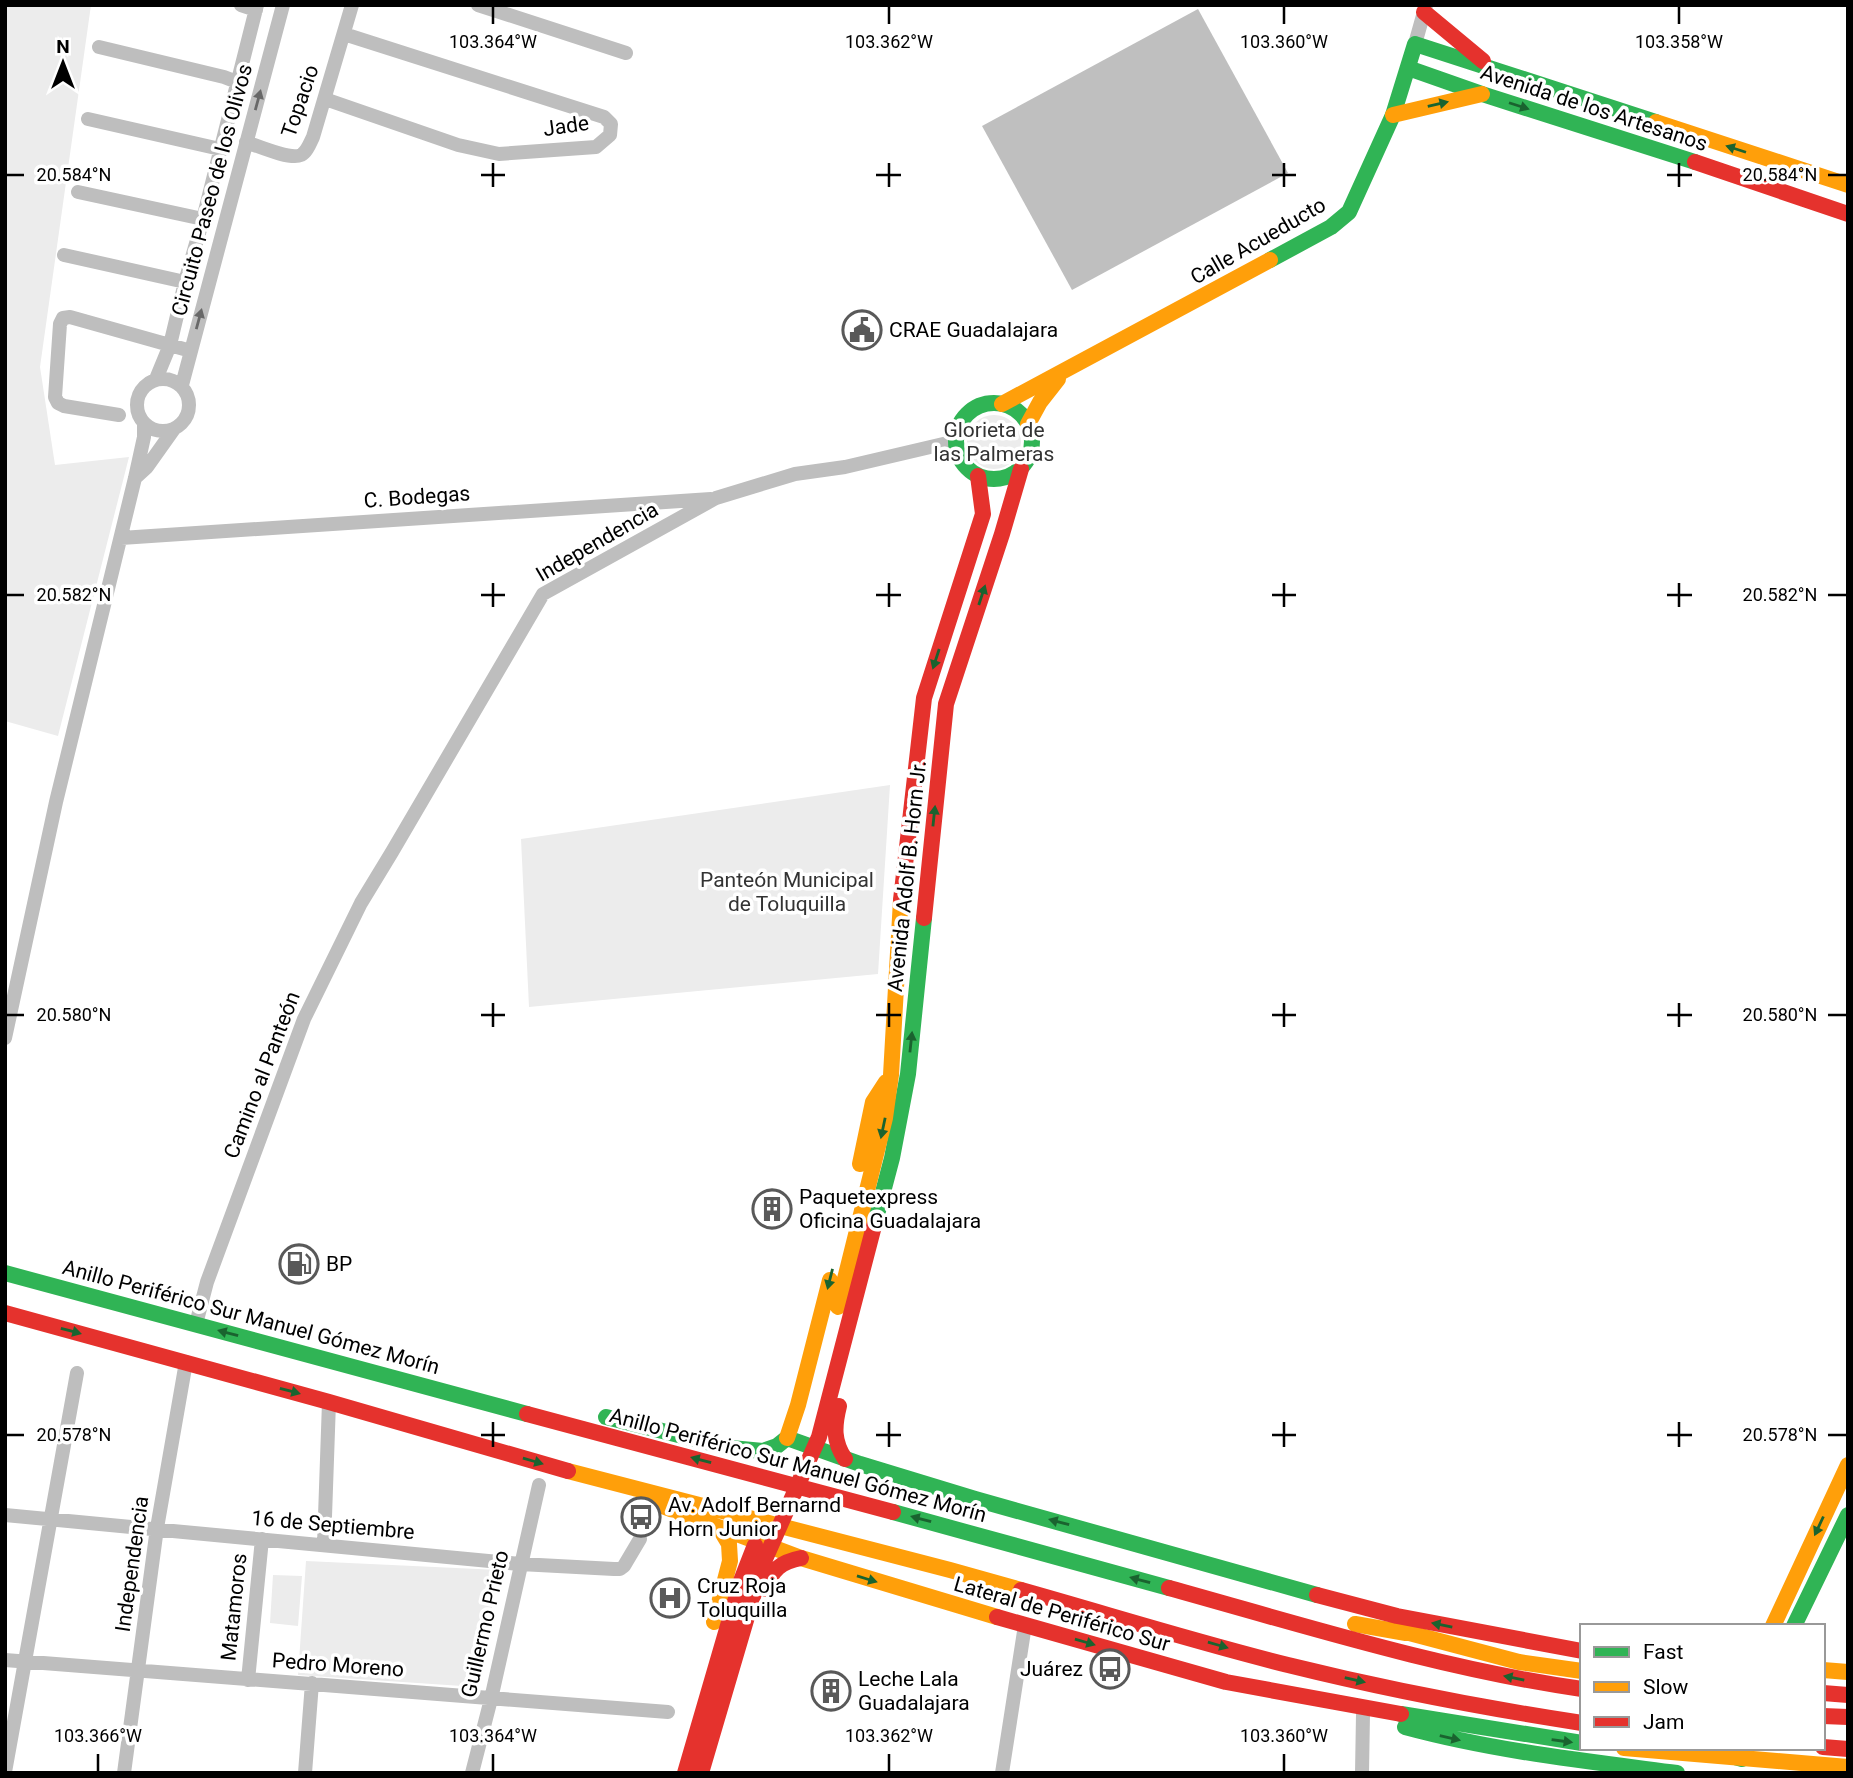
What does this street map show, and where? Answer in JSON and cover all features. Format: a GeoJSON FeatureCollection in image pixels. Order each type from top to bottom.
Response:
{"type":"FeatureCollection","features":[{"type":"Feature","properties":{"kind":"main road"},"geometry":{"type":"LineString","coordinates":[[1425,8],[1493,69]]}},
{"type":"Feature","properties":{"kind":"main road","name":"Calle Acueducto"},"geometry":{"type":"LineString","coordinates":[[1002,404],[1331,228],[1349,212],[1393,115],[1415,44]]}},
{"type":"Feature","properties":{"kind":"main road","name":"Avenida de los Artesanos"},"geometry":{"type":"LineString","coordinates":[[1415,44],[1848,185]]}},
{"type":"Feature","properties":{"kind":"main road","name":"Avenida de los Artesanos"},"geometry":{"type":"LineString","coordinates":[[1408,68],[1848,214]]}},
{"type":"Feature","properties":{"kind":"main road"},"geometry":{"type":"LineString","coordinates":[[1393,115],[1482,94]]}},
{"type":"Feature","properties":{"kind":"main road"},"geometry":{"type":"LineString","coordinates":[[1661,151],[1672,128]]}},
{"type":"Feature","properties":{"kind":"main road"},"geometry":{"type":"LineString","coordinates":[[1810,201],[1818,175]]}},
{"type":"Feature","properties":{"kind":"main road","name":"Calle Acueducto"},"geometry":{"type":"LineString","coordinates":[[1028,424],[1040,402],[1066,369]]}},
{"type":"Feature","properties":{"kind":"main road"},"geometry":{"type":"LineString","coordinates":[[991,403],[1002,404],[1013,408],[1028,424],[1032,447],[1028,459],[1012,475],[989,479],[978,476],[961,462],[957,452],[957,429],[970,411],[991,403]]}},
{"type":"Feature","properties":{"kind":"main road","name":"Avenida Adolf B. Horn Jr."},"geometry":{"type":"LineString","coordinates":[[701,1773],[741,1581],[825,1383],[892,1158],[908,1074],[946,705],[1021,468]]}},
{"type":"Feature","properties":{"kind":"main road","name":"Avenida Adolf B. Horn Jr."},"geometry":{"type":"LineString","coordinates":[[825,1383],[885,1118],[891,1075],[902,888],[924,698],[983,514],[978,476]]}},
{"type":"Feature","properties":{"kind":"main road"},"geometry":{"type":"LineString","coordinates":[[845,1459],[837,1448],[835,1439],[837,1416],[913,1108],[908,1074]]}},
{"type":"Feature","properties":{"kind":"main road"},"geometry":{"type":"LineString","coordinates":[[597,1415],[731,1448],[763,1451],[777,1446],[787,1438],[798,1405],[873,1102],[891,1075]]}},
{"type":"Feature","properties":{"kind":"main road","name":"Anillo Periférico Sur Manuel Gómez Morín"},"geometry":{"type":"LineString","coordinates":[[5,1273],[902,1514],[1436,1662],[1532,1682],[1580,1689]]}},
{"type":"Feature","properties":{"kind":"main road"},"geometry":{"type":"LineString","coordinates":[[5,1313],[329,1402],[584,1476],[950,1570],[1288,1665],[1408,1692],[1580,1723]]}},
{"type":"Feature","properties":{"kind":"main road"},"geometry":{"type":"LineString","coordinates":[[389,1376],[473,1387],[556,1406]]}},
{"type":"Feature","properties":{"kind":"main road"},"geometry":{"type":"LineString","coordinates":[[798,1405],[801,1410],[816,1418],[837,1416]]}},
{"type":"Feature","properties":{"kind":"main road"},"geometry":{"type":"LineString","coordinates":[[787,1438],[975,1499],[1313,1594],[1397,1616],[1580,1651]]}},
{"type":"Feature","properties":{"kind":"main road"},"geometry":{"type":"LineString","coordinates":[[1774,1624],[1848,1465]]}},
{"type":"Feature","properties":{"kind":"main road","name":"Lateral de Periférico Sur"},"geometry":{"type":"LineString","coordinates":[[584,1476],[801,1558],[1226,1682],[1314,1699]]}},
{"type":"Feature","properties":{"kind":"main road"},"geometry":{"type":"LineString","coordinates":[[1795,1624],[1848,1515]]}},
{"type":"Feature","properties":{"kind":"main road"},"geometry":{"type":"LineString","coordinates":[[672,1773],[730,1562],[730,1543],[720,1529]]}},
{"type":"Feature","properties":{"kind":"main road"},"geometry":{"type":"LineString","coordinates":[[712,1773],[769,1577],[774,1569],[789,1560],[801,1558]]}},
{"type":"Feature","properties":{"kind":"main road"},"geometry":{"type":"LineString","coordinates":[[720,1600],[734,1586],[747,1587],[753,1590],[760,1609]]}},
{"type":"Feature","properties":{"kind":"main road"},"geometry":{"type":"LineString","coordinates":[[1313,1594],[1406,1633]]}},
{"type":"Feature","properties":{"kind":"main road"},"geometry":{"type":"LineString","coordinates":[[1206,1598],[1406,1633],[1519,1662],[1580,1671]]}},
{"type":"Feature","properties":{"kind":"main road"},"geometry":{"type":"LineString","coordinates":[[704,1657],[742,1668]]}},
{"type":"Feature","properties":{"kind":"main road"},"geometry":{"type":"LineString","coordinates":[[1825,1670],[1848,1672]]}},
{"type":"Feature","properties":{"kind":"main road","name":"Avenida Adolf B. Horn Jr."},"geometry":{"type":"LineString","coordinates":[[685,1773],[719,1682]]}},
{"type":"Feature","properties":{"kind":"main road"},"geometry":{"type":"LineString","coordinates":[[1825,1693],[1848,1695]]}},
{"type":"Feature","properties":{"kind":"main road"},"geometry":{"type":"LineString","coordinates":[[1314,1699],[1423,1732],[1480,1745],[1677,1773]]}},
{"type":"Feature","properties":{"kind":"main road"},"geometry":{"type":"LineString","coordinates":[[1314,1699],[1446,1723],[1580,1743]]}},
{"type":"Feature","properties":{"kind":"main road"},"geometry":{"type":"LineString","coordinates":[[1825,1716],[1848,1717]]}},
{"type":"Feature","properties":{"kind":"main road"},"geometry":{"type":"LineString","coordinates":[[1825,1747],[1848,1749]]}},
{"type":"Feature","properties":{"kind":"main road"},"geometry":{"type":"LineString","coordinates":[[1645,1750],[1848,1767]]}},
{"type":"Feature","properties":{"kind":"main road"},"geometry":{"type":"LineString","coordinates":[[1709,1750],[1742,1759]]}},
{"type":"Feature","properties":{"kind":"street"},"geometry":{"type":"LineString","coordinates":[[241,5],[257,7]]}},
{"type":"Feature","properties":{"kind":"street","name":"Circuito Paseo de los Olivos"},"geometry":{"type":"LineString","coordinates":[[181,385],[283,5]]}},
{"type":"Feature","properties":{"kind":"street","name":"Topacio"},"geometry":{"type":"LineString","coordinates":[[246,142],[282,154],[303,154],[313,137],[352,5]]}},
{"type":"Feature","properties":{"kind":"street"},"geometry":{"type":"LineString","coordinates":[[478,5],[626,53]]}},
{"type":"Feature","properties":{"kind":"street","name":"Circuito Paseo de los Olivos"},"geometry":{"type":"LineString","coordinates":[[156,379],[170,345],[257,7]]}},
{"type":"Feature","properties":{"kind":"street","name":"Calle Acueducto"},"geometry":{"type":"LineString","coordinates":[[1415,44],[1425,8]]}},
{"type":"Feature","properties":{"kind":"street","name":"Jade"},"geometry":{"type":"LineString","coordinates":[[325,99],[458,145],[499,154],[596,147],[610,135],[611,124],[604,117],[344,33]]}},
{"type":"Feature","properties":{"kind":"street"},"geometry":{"type":"LineString","coordinates":[[99,47],[237,82]]}},
{"type":"Feature","properties":{"kind":"street"},"geometry":{"type":"LineString","coordinates":[[88,119],[220,149]]}},
{"type":"Feature","properties":{"kind":"street"},"geometry":{"type":"LineString","coordinates":[[78,192],[203,219]]}},
{"type":"Feature","properties":{"kind":"street"},"geometry":{"type":"LineString","coordinates":[[64,255],[185,282]]}},
{"type":"Feature","properties":{"kind":"street"},"geometry":{"type":"LineString","coordinates":[[119,415],[58,403],[55,397],[60,324],[63,318],[70,317],[191,351]]}},
{"type":"Feature","properties":{"kind":"street"},"geometry":{"type":"LineString","coordinates":[[135,478],[147,467],[174,429],[184,421],[190,409],[189,396],[181,385],[170,379],[156,379],[146,385],[139,394],[139,417],[153,429],[164,432],[174,429]]}},
{"type":"Feature","properties":{"kind":"street"},"geometry":{"type":"LineString","coordinates":[[5,1038],[56,802],[135,478],[144,437],[144,423]]}},
{"type":"Feature","properties":{"kind":"street","name":"Independencia"},"geometry":{"type":"LineString","coordinates":[[392,852],[543,594],[716,498],[795,474],[845,467],[956,441]]}},
{"type":"Feature","properties":{"kind":"street","name":"C. Bodegas"},"geometry":{"type":"LineString","coordinates":[[121,538],[716,498]]}},
{"type":"Feature","properties":{"kind":"street","name":"Camino al Panteón"},"geometry":{"type":"LineString","coordinates":[[196,1324],[207,1282],[303,1019],[361,903],[392,852]]}},
{"type":"Feature","properties":{"kind":"street","name":"Independencia"},"geometry":{"type":"LineString","coordinates":[[124,1773],[157,1528],[186,1362]]}},
{"type":"Feature","properties":{"kind":"street"},"geometry":{"type":"LineString","coordinates":[[5,1772],[77,1373]]}},
{"type":"Feature","properties":{"kind":"street"},"geometry":{"type":"LineString","coordinates":[[324,1545],[329,1402]]}},
{"type":"Feature","properties":{"kind":"street","name":"Guillermo Prieto"},"geometry":{"type":"LineString","coordinates":[[472,1773],[539,1485]]}},
{"type":"Feature","properties":{"kind":"street","name":"16 de Septiembre"},"geometry":{"type":"LineString","coordinates":[[5,1515],[520,1564],[620,1569],[640,1539]]}},
{"type":"Feature","properties":{"kind":"street","name":"Matamoros"},"geometry":{"type":"LineString","coordinates":[[248,1680],[262,1539]]}},
{"type":"Feature","properties":{"kind":"street"},"geometry":{"type":"LineString","coordinates":[[1002,1773],[1025,1625]]}},
{"type":"Feature","properties":{"kind":"street","name":"Pedro Moreno"},"geometry":{"type":"LineString","coordinates":[[5,1660],[668,1712]]}},
{"type":"Feature","properties":{"kind":"street"},"geometry":{"type":"LineString","coordinates":[[305,1773],[312,1683]]}},
{"type":"Feature","properties":{"kind":"street"},"geometry":{"type":"LineString","coordinates":[[1362,1773],[1363,1714]]}},
{"type":"Feature","properties":{"kind":"green space"},"geometry":{"type":"Polygon","coordinates":[[[5,5],[91,5],[40,367],[55,465],[129,457],[58,736],[5,721],[5,5]]]}},
{"type":"Feature","properties":{"kind":"green space","name":"Glorieta de las Palmeras"},"geometry":{"type":"Polygon","coordinates":[[[999,415],[1009,419],[1017,427],[1021,442],[1017,457],[1009,465],[989,469],[979,465],[971,457],[967,437],[971,427],[979,419],[999,415]]]}},
{"type":"Feature","properties":{"kind":"green space","name":"Panteón Municipal de Toluquilla"},"geometry":{"type":"Polygon","coordinates":[[[890,785],[878,974],[529,1007],[521,839],[890,785]]]}},
{"type":"Feature","properties":{"kind":"green space"},"geometry":{"type":"Polygon","coordinates":[[[306,1561],[499,1570],[477,1687],[298,1675],[306,1561]]]}},
{"type":"Feature","properties":{"kind":"green space"},"geometry":{"type":"Polygon","coordinates":[[[273,1575],[302,1576],[298,1626],[270,1623],[273,1575]]]}},
{"type":"Feature","properties":{"kind":"shaded area"},"geometry":{"type":"Polygon","coordinates":[[[1198,9],[1288,173],[1072,290],[982,126],[1198,9]]]}},
{"type":"Feature","properties":{"kind":"traffic: fast"},"geometry":{"type":"LineString","coordinates":[[1270,260],[1331,227],[1349,212],[1393,115],[1415,44],[1656,122]]}},
{"type":"Feature","properties":{"kind":"traffic: fast"},"geometry":{"type":"LineString","coordinates":[[1408,68],[1695,162]]}},
{"type":"Feature","properties":{"kind":"traffic: fast"},"geometry":{"type":"LineString","coordinates":[[994,403],[1009,406],[1021,414],[1029,426],[1032,441],[1029,456],[1021,468],[1009,476],[994,479],[979,476],[967,468],[959,456],[956,441],[959,426],[967,414],[979,406],[994,403]]}},
{"type":"Feature","properties":{"kind":"traffic: fast"},"geometry":{"type":"LineString","coordinates":[[874,1226],[892,1158],[908,1074],[924,918]]}},
{"type":"Feature","properties":{"kind":"traffic: fast"},"geometry":{"type":"LineString","coordinates":[[5,1273],[527,1414]]}},
{"type":"Feature","properties":{"kind":"traffic: fast"},"geometry":{"type":"LineString","coordinates":[[606,1417],[731,1448],[763,1451],[777,1446],[787,1438]]}},
{"type":"Feature","properties":{"kind":"traffic: fast"},"geometry":{"type":"LineString","coordinates":[[787,1438],[860,1464],[975,1499],[1317,1595]]}},
{"type":"Feature","properties":{"kind":"traffic: fast"},"geometry":{"type":"LineString","coordinates":[[893,1512],[1169,1588]]}},
{"type":"Feature","properties":{"kind":"traffic: fast"},"geometry":{"type":"LineString","coordinates":[[1795,1624],[1848,1515]]}},
{"type":"Feature","properties":{"kind":"traffic: fast"},"geometry":{"type":"LineString","coordinates":[[1401,1714],[1580,1743]]}},
{"type":"Feature","properties":{"kind":"traffic: fast"},"geometry":{"type":"LineString","coordinates":[[1405,1727],[1506,1749],[1677,1773]]}},
{"type":"Feature","properties":{"kind":"traffic: fast"},"geometry":{"type":"LineString","coordinates":[[1709,1750],[1742,1759]]}},
{"type":"Feature","properties":{"kind":"traffic: slow"},"geometry":{"type":"LineString","coordinates":[[1393,115],[1482,94]]}},
{"type":"Feature","properties":{"kind":"traffic: slow"},"geometry":{"type":"LineString","coordinates":[[1656,122],[1848,185]]}},
{"type":"Feature","properties":{"kind":"traffic: slow"},"geometry":{"type":"LineString","coordinates":[[1002,404],[1270,260]]}},
{"type":"Feature","properties":{"kind":"traffic: slow"},"geometry":{"type":"LineString","coordinates":[[1028,424],[1040,402],[1058,379]]}},
{"type":"Feature","properties":{"kind":"traffic: slow"},"geometry":{"type":"LineString","coordinates":[[838,1307],[885,1118],[891,1075],[901,900]]}},
{"type":"Feature","properties":{"kind":"traffic: slow"},"geometry":{"type":"LineString","coordinates":[[860,1164],[873,1102],[886,1082]]}},
{"type":"Feature","properties":{"kind":"traffic: slow"},"geometry":{"type":"LineString","coordinates":[[787,1438],[830,1280]]}},
{"type":"Feature","properties":{"kind":"traffic: slow"},"geometry":{"type":"LineString","coordinates":[[1774,1624],[1848,1465]]}},
{"type":"Feature","properties":{"kind":"traffic: slow"},"geometry":{"type":"LineString","coordinates":[[568,1471],[1021,1590]]}},
{"type":"Feature","properties":{"kind":"traffic: slow"},"geometry":{"type":"LineString","coordinates":[[657,1504],[801,1558],[997,1617]]}},
{"type":"Feature","properties":{"kind":"traffic: slow"},"geometry":{"type":"LineString","coordinates":[[714,1622],[730,1561],[729,1544],[720,1529]]}},
{"type":"Feature","properties":{"kind":"traffic: slow"},"geometry":{"type":"LineString","coordinates":[[1355,1624],[1406,1633]]}},
{"type":"Feature","properties":{"kind":"traffic: slow"},"geometry":{"type":"LineString","coordinates":[[1394,1629],[1519,1662],[1580,1671]]}},
{"type":"Feature","properties":{"kind":"traffic: slow"},"geometry":{"type":"LineString","coordinates":[[1825,1670],[1848,1672]]}},
{"type":"Feature","properties":{"kind":"traffic: slow"},"geometry":{"type":"LineString","coordinates":[[1648,1750],[1848,1767]]}},
{"type":"Feature","properties":{"kind":"traffic: jam"},"geometry":{"type":"LineString","coordinates":[[1424,12],[1483,61]]}},
{"type":"Feature","properties":{"kind":"traffic: jam"},"geometry":{"type":"LineString","coordinates":[[1695,162],[1848,214]]}},
{"type":"Feature","properties":{"kind":"traffic: jam"},"geometry":{"type":"LineString","coordinates":[[924,918],[946,704],[1021,469]]}},
{"type":"Feature","properties":{"kind":"traffic: jam"},"geometry":{"type":"LineString","coordinates":[[901,900],[924,698],[983,514],[978,476]]}},
{"type":"Feature","properties":{"kind":"traffic: jam"},"geometry":{"type":"LineString","coordinates":[[701,1773],[762,1566],[819,1437],[874,1226]]}},
{"type":"Feature","properties":{"kind":"traffic: jam"},"geometry":{"type":"LineString","coordinates":[[5,1313],[568,1471]]}},
{"type":"Feature","properties":{"kind":"traffic: jam"},"geometry":{"type":"LineString","coordinates":[[839,1406],[836,1433],[838,1446],[845,1459]]}},
{"type":"Feature","properties":{"kind":"traffic: jam"},"geometry":{"type":"LineString","coordinates":[[527,1414],[893,1512]]}},
{"type":"Feature","properties":{"kind":"traffic: jam"},"geometry":{"type":"LineString","coordinates":[[685,1773],[741,1581],[755,1545]]}},
{"type":"Feature","properties":{"kind":"traffic: jam"},"geometry":{"type":"LineString","coordinates":[[766,1589],[771,1576],[778,1568],[801,1558]]}},
{"type":"Feature","properties":{"kind":"traffic: jam"},"geometry":{"type":"LineString","coordinates":[[1169,1588],[1426,1658],[1580,1689]]}},
{"type":"Feature","properties":{"kind":"traffic: jam"},"geometry":{"type":"LineString","coordinates":[[1021,1590],[1221,1648],[1324,1674],[1580,1723]]}},
{"type":"Feature","properties":{"kind":"traffic: jam"},"geometry":{"type":"LineString","coordinates":[[1317,1595],[1397,1616],[1580,1651]]}},
{"type":"Feature","properties":{"kind":"traffic: jam"},"geometry":{"type":"LineString","coordinates":[[997,1617],[1226,1682],[1401,1714]]}},
{"type":"Feature","properties":{"kind":"traffic: jam"},"geometry":{"type":"LineString","coordinates":[[1825,1693],[1848,1695]]}},
{"type":"Feature","properties":{"kind":"traffic: jam"},"geometry":{"type":"LineString","coordinates":[[1825,1716],[1848,1717]]}},
{"type":"Feature","properties":{"kind":"traffic: jam"},"geometry":{"type":"LineString","coordinates":[[1825,1747],[1848,1749]]}},
{"type":"Feature","properties":{"kind":"place","name":"CRAE Guadalajara"},"geometry":{"type":"Point","coordinates":[862,330]}},
{"type":"Feature","properties":{"kind":"place","name":"Paquetexpress Oficina Guadalajara"},"geometry":{"type":"Point","coordinates":[772,1209]}},
{"type":"Feature","properties":{"kind":"place","name":"BP"},"geometry":{"type":"Point","coordinates":[299,1264]}},
{"type":"Feature","properties":{"kind":"place","name":"Av. Adolf Bernarnd Horn Junior"},"geometry":{"type":"Point","coordinates":[641,1517]}},
{"type":"Feature","properties":{"kind":"place","name":"Cruz Roja Toluquilla"},"geometry":{"type":"Point","coordinates":[670,1598]}},
{"type":"Feature","properties":{"kind":"place","name":"Juárez"},"geometry":{"type":"Point","coordinates":[1110,1669]}},
{"type":"Feature","properties":{"kind":"place","name":"Leche Lala Guadalajara"},"geometry":{"type":"Point","coordinates":[831,1691]}}]}
